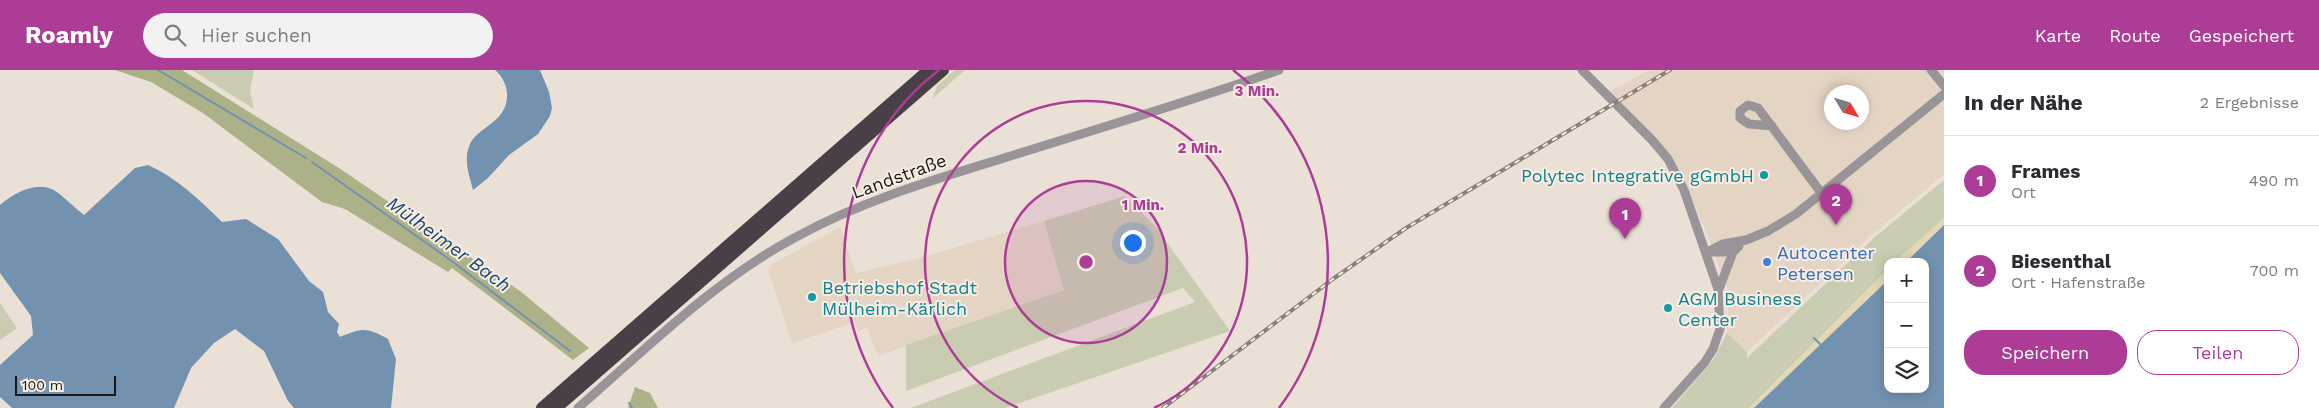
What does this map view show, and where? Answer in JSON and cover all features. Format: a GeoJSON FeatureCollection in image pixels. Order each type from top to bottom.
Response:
{"type":"FeatureCollection","features":[{"type":"Feature","properties":{"kind":"highway"},"geometry":{"type":"LineString","coordinates":[[542,408],[929,70]]}},
{"type":"Feature","properties":{"kind":"highway"},"geometry":{"type":"LineString","coordinates":[[556,408],[943,70]]}},
{"type":"Feature","properties":{"kind":"street","name":"Landstraße"},"geometry":{"type":"LineString","coordinates":[[578,408],[713,293],[769,253],[816,227],[870,203],[940,178],[1280,70]]}},
{"type":"Feature","properties":{"kind":"street"},"geometry":{"type":"LineString","coordinates":[[1582,70],[1652,140],[1668,159],[1684,190],[1707,252],[1718,289],[1720,329],[1713,349],[1705,362],[1664,408]]}},
{"type":"Feature","properties":{"kind":"street"},"geometry":{"type":"LineString","coordinates":[[1931,70],[1944,86]]}},
{"type":"Feature","properties":{"kind":"street"},"geometry":{"type":"LineString","coordinates":[[1718,289],[1733,252],[1743,243],[1778,226],[1822,194],[1944,94]]}},
{"type":"Feature","properties":{"kind":"street"},"geometry":{"type":"LineString","coordinates":[[1772,126],[1822,194]]}},
{"type":"Feature","properties":{"kind":"street"},"geometry":{"type":"LineString","coordinates":[[1707,252],[1723,244],[1743,243]]}},
{"type":"Feature","properties":{"kind":"shaded area"},"geometry":{"type":"Polygon","coordinates":[[[1649,70],[1944,70],[1944,174],[1873,234],[1747,352],[1727,333],[1729,293],[1687,186],[1609,92],[1649,70]]]}},
{"type":"Feature","properties":{"kind":"shaded area"},"geometry":{"type":"Polygon","coordinates":[[[1044,221],[1065,290],[878,356],[867,328],[858,331],[855,322],[792,343],[768,270],[774,263],[840,227],[856,273],[916,259],[1044,221]]]}},
{"type":"Feature","properties":{"kind":"green space"},"geometry":{"type":"Polygon","coordinates":[[[115,70],[182,70],[339,168],[520,291],[589,348],[573,360],[452,268],[448,272],[345,209],[322,202],[203,113],[151,82],[115,70]]]}},
{"type":"Feature","properties":{"kind":"green space"},"geometry":{"type":"Polygon","coordinates":[[[192,70],[254,70],[250,91],[254,109],[192,70]]]}},
{"type":"Feature","properties":{"kind":"green space"},"geometry":{"type":"Polygon","coordinates":[[[955,70],[965,70],[932,99],[938,85],[955,70]]]}},
{"type":"Feature","properties":{"kind":"green space"},"geometry":{"type":"Polygon","coordinates":[[[1944,180],[1944,218],[1899,258],[1884,258],[1884,273],[1749,408],[1672,408],[1713,360],[1727,333],[1747,352],[1747,358],[1875,237],[1944,180]]]}},
{"type":"Feature","properties":{"kind":"green space"},"geometry":{"type":"Polygon","coordinates":[[[1125,196],[1156,227],[1230,331],[1005,408],[911,408],[1195,302],[1183,288],[906,391],[906,345],[1064,290],[1044,221],[1125,196]]]}},
{"type":"Feature","properties":{"kind":"green space"},"geometry":{"type":"Polygon","coordinates":[[[0,303],[17,328],[0,340],[0,303]]]}},
{"type":"Feature","properties":{"kind":"green space"},"geometry":{"type":"Polygon","coordinates":[[[635,387],[650,393],[658,408],[628,408],[635,387]]]}},
{"type":"Feature","properties":{"kind":"sand"},"geometry":{"type":"Polygon","coordinates":[[[1944,218],[1944,225],[1910,258],[1899,258],[1944,218]]]}},
{"type":"Feature","properties":{"kind":"sand"},"geometry":{"type":"Polygon","coordinates":[[[1884,273],[1884,284],[1754,408],[1749,408],[1884,273]]]}},
{"type":"Feature","properties":{"kind":"water"},"geometry":{"type":"Polygon","coordinates":[[[495,70],[540,70],[549,92],[552,108],[550,116],[538,134],[509,155],[488,178],[473,190],[467,161],[470,144],[479,133],[498,117],[506,103],[506,86],[495,70]]]}},
{"type":"Feature","properties":{"kind":"water"},"geometry":{"type":"Polygon","coordinates":[[[148,165],[169,176],[197,198],[222,222],[246,219],[278,239],[309,281],[323,292],[328,312],[339,324],[337,332],[340,337],[364,330],[374,332],[388,339],[396,359],[391,408],[294,408],[288,401],[264,351],[235,329],[214,343],[191,368],[174,408],[12,408],[0,397],[0,365],[33,335],[31,316],[0,273],[0,205],[19,192],[34,187],[42,187],[50,188],[57,192],[84,215],[135,168],[148,165]]]}},
{"type":"Feature","properties":{"kind":"water"},"geometry":{"type":"Polygon","coordinates":[[[1944,225],[1944,408],[1754,408],[1884,284],[1884,393],[1929,393],[1929,258],[1910,258],[1944,225]]]}},
{"type":"Feature","properties":{"kind":"waterway","name":"Mülheimer Bach"},"geometry":{"type":"LineString","coordinates":[[158,70],[306,158]]}},
{"type":"Feature","properties":{"kind":"waterway","name":"Mülheimer Bach"},"geometry":{"type":"LineString","coordinates":[[312,162],[449,259],[570,351]]}},
{"type":"Feature","properties":{"kind":"waterway"},"geometry":{"type":"LineString","coordinates":[[1814,338],[1821,345]]}},
{"type":"Feature","properties":{"kind":"waterway","name":"Mülheimer Bach"},"geometry":{"type":"LineString","coordinates":[[629,403],[632,408]]}},
{"type":"Feature","properties":{"kind":"railway"},"geometry":{"type":"LineString","coordinates":[[1163,408],[1333,279],[1406,228],[1670,70]]}},
{"type":"Feature","properties":{"kind":"place","name":"Polytec Integrative gGmbH"},"geometry":{"type":"Point","coordinates":[1764,175]}},
{"type":"Feature","properties":{"kind":"place","name":"Biesenthal"},"geometry":{"type":"Point","coordinates":[1836,225]}},
{"type":"Feature","properties":{"kind":"place","name":"Frames"},"geometry":{"type":"Point","coordinates":[1625,239]}},
{"type":"Feature","properties":{"kind":"place","name":"Autocenter Petersen"},"geometry":{"type":"Point","coordinates":[1767,262]}},
{"type":"Feature","properties":{"kind":"place","name":"Betriebshof Stadt Mülheim-Kärlich"},"geometry":{"type":"Point","coordinates":[812,297]}},
{"type":"Feature","properties":{"kind":"place","name":"AGM Business Center"},"geometry":{"type":"Point","coordinates":[1668,308]}}]}
